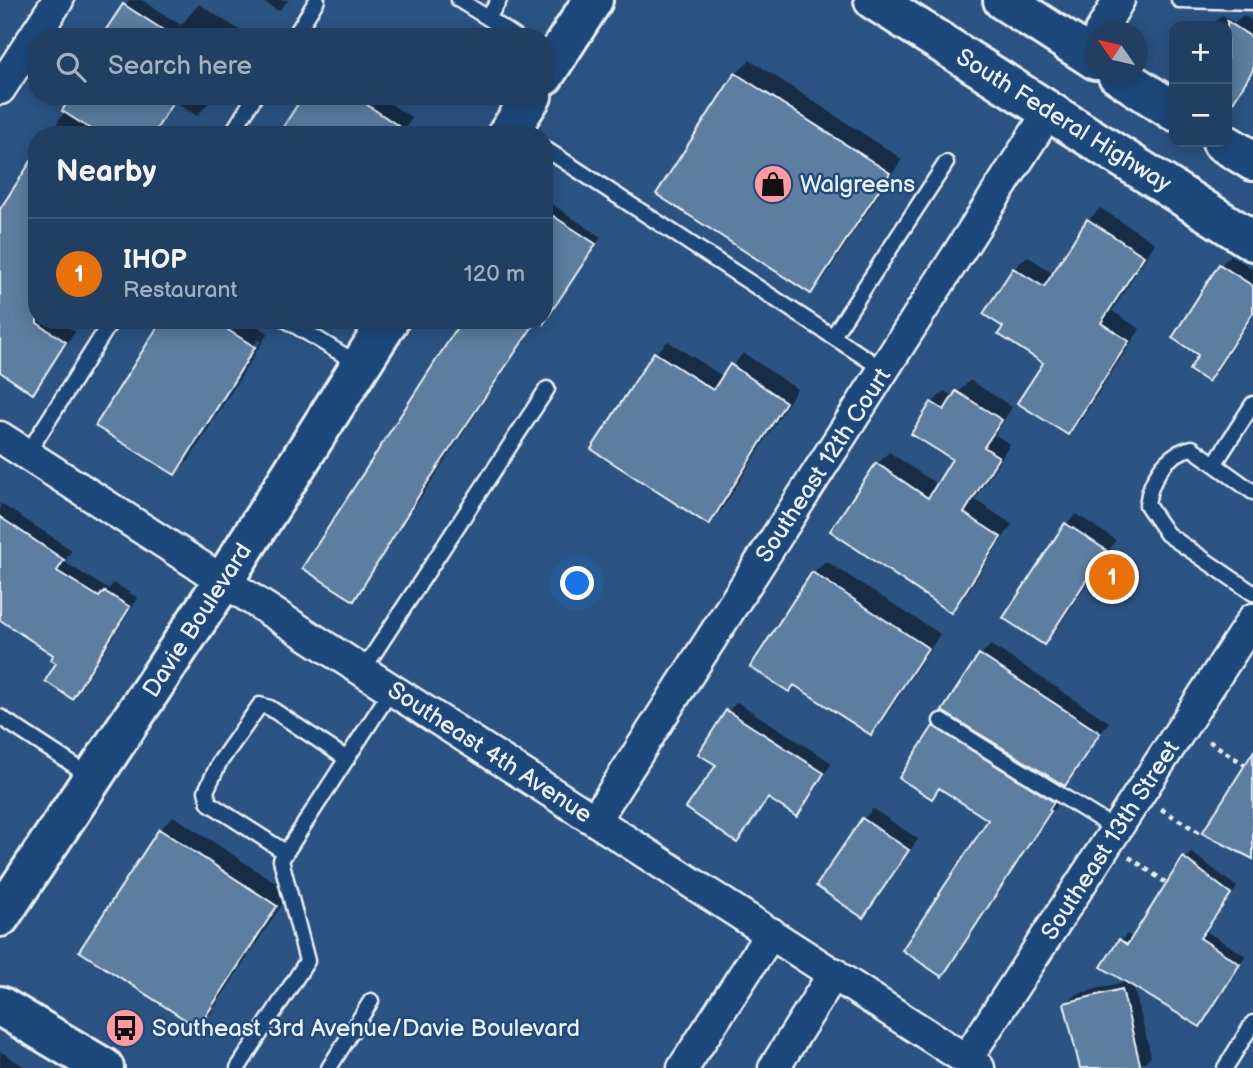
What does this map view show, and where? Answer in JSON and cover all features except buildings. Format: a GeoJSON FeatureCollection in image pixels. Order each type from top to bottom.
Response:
{"type":"FeatureCollection","features":[{"type":"Feature","properties":{"kind":"main road"},"geometry":{"type":"LineString","coordinates":[[553,57],[593,0]]}},
{"type":"Feature","properties":{"kind":"main road","name":"South Federal Highway"},"geometry":{"type":"LineString","coordinates":[[874,0],[1253,241]]}},
{"type":"Feature","properties":{"kind":"main road"},"geometry":{"type":"LineString","coordinates":[[1003,0],[1085,44]]}},
{"type":"Feature","properties":{"kind":"main road"},"geometry":{"type":"LineString","coordinates":[[1140,84],[1169,107]]}},
{"type":"Feature","properties":{"kind":"main road","name":"Davie Boulevard"},"geometry":{"type":"LineString","coordinates":[[0,917],[224,580],[384,329]]}},
{"type":"Feature","properties":{"kind":"main road"},"geometry":{"type":"LineString","coordinates":[[0,1006],[104,1068]]}},
{"type":"Feature","properties":{"kind":"street"},"geometry":{"type":"LineString","coordinates":[[40,28],[58,0]]}},
{"type":"Feature","properties":{"kind":"street"},"geometry":{"type":"LineString","coordinates":[[1111,21],[1119,0]]}},
{"type":"Feature","properties":{"kind":"street"},"geometry":{"type":"LineString","coordinates":[[0,89],[28,46]]}},
{"type":"Feature","properties":{"kind":"street","name":"Southeast 12th Court"},"geometry":{"type":"LineString","coordinates":[[595,820],[1050,110]]}},
{"type":"Feature","properties":{"kind":"street","name":"Southeast 4th Avenue"},"geometry":{"type":"LineString","coordinates":[[0,437],[973,1064]]}},
{"type":"Feature","properties":{"kind":"street","name":"Southeast 13th Street"},"geometry":{"type":"LineString","coordinates":[[973,1064],[1113,836],[1253,619]]}},
{"type":"Feature","properties":{"kind":"street"},"geometry":{"type":"LineString","coordinates":[[683,1068],[771,933]]}},
{"type":"Feature","properties":{"kind":"street"},"geometry":{"type":"LineString","coordinates":[[774,1068],[834,973]]}},
{"type":"Feature","properties":{"kind":"lane"},"geometry":{"type":"LineString","coordinates":[[299,28],[317,0]]}},
{"type":"Feature","properties":{"kind":"lane"},"geometry":{"type":"LineString","coordinates":[[458,0],[503,28]]}},
{"type":"Feature","properties":{"kind":"lane"},"geometry":{"type":"LineString","coordinates":[[488,18],[499,0]]}},
{"type":"Feature","properties":{"kind":"lane"},"geometry":{"type":"LineString","coordinates":[[1179,0],[1253,2]]}},
{"type":"Feature","properties":{"kind":"lane"},"geometry":{"type":"LineString","coordinates":[[237,126],[250,105]]}},
{"type":"Feature","properties":{"kind":"lane"},"geometry":{"type":"LineString","coordinates":[[553,154],[884,370]]}},
{"type":"Feature","properties":{"kind":"lane"},"geometry":{"type":"LineString","coordinates":[[833,336],[946,163]]}},
{"type":"Feature","properties":{"kind":"lane"},"geometry":{"type":"LineString","coordinates":[[27,454],[106,329]]}},
{"type":"Feature","properties":{"kind":"lane"},"geometry":{"type":"LineString","coordinates":[[301,329],[361,365]]}},
{"type":"Feature","properties":{"kind":"lane"},"geometry":{"type":"LineString","coordinates":[[363,670],[547,389]]}},
{"type":"Feature","properties":{"kind":"lane"},"geometry":{"type":"LineString","coordinates":[[1215,463],[1253,404]]}},
{"type":"Feature","properties":{"kind":"lane"},"geometry":{"type":"LineString","coordinates":[[1253,492],[1192,448],[1177,451],[1156,478],[1147,505],[1167,534],[1253,593]]}},
{"type":"Feature","properties":{"kind":"lane"},"geometry":{"type":"LineString","coordinates":[[238,1068],[307,961],[281,860],[392,688]]}},
{"type":"Feature","properties":{"kind":"lane"},"geometry":{"type":"LineString","coordinates":[[285,852],[209,803],[206,790],[219,764],[260,705],[270,708],[347,759]]}},
{"type":"Feature","properties":{"kind":"lane"},"geometry":{"type":"LineString","coordinates":[[0,717],[93,778]]}},
{"type":"Feature","properties":{"kind":"lane"},"geometry":{"type":"LineString","coordinates":[[941,721],[1113,836]]}},
{"type":"Feature","properties":{"kind":"lane"},"geometry":{"type":"LineString","coordinates":[[330,1068],[371,1001]]}},
{"type":"Feature","properties":{"kind":"lane"},"geometry":{"type":"LineString","coordinates":[[1225,1068],[1253,1023]]}},
{"type":"Feature","properties":{"kind":"path"},"geometry":{"type":"LineString","coordinates":[[1185,725],[1245,765]]}},
{"type":"Feature","properties":{"kind":"path"},"geometry":{"type":"LineString","coordinates":[[1139,796],[1202,834]]}},
{"type":"Feature","properties":{"kind":"path"},"geometry":{"type":"LineString","coordinates":[[1113,836],[1165,882]]}},
{"type":"Feature","properties":{"kind":"place","name":"Walgreens"},"geometry":{"type":"Point","coordinates":[773,184]}},
{"type":"Feature","properties":{"kind":"place","name":"IHOP"},"geometry":{"type":"Point","coordinates":[1112,577]}},
{"type":"Feature","properties":{"kind":"place","name":"Southeast 3rd Avenue/Davie Boulevard"},"geometry":{"type":"Point","coordinates":[125,1028]}}]}
